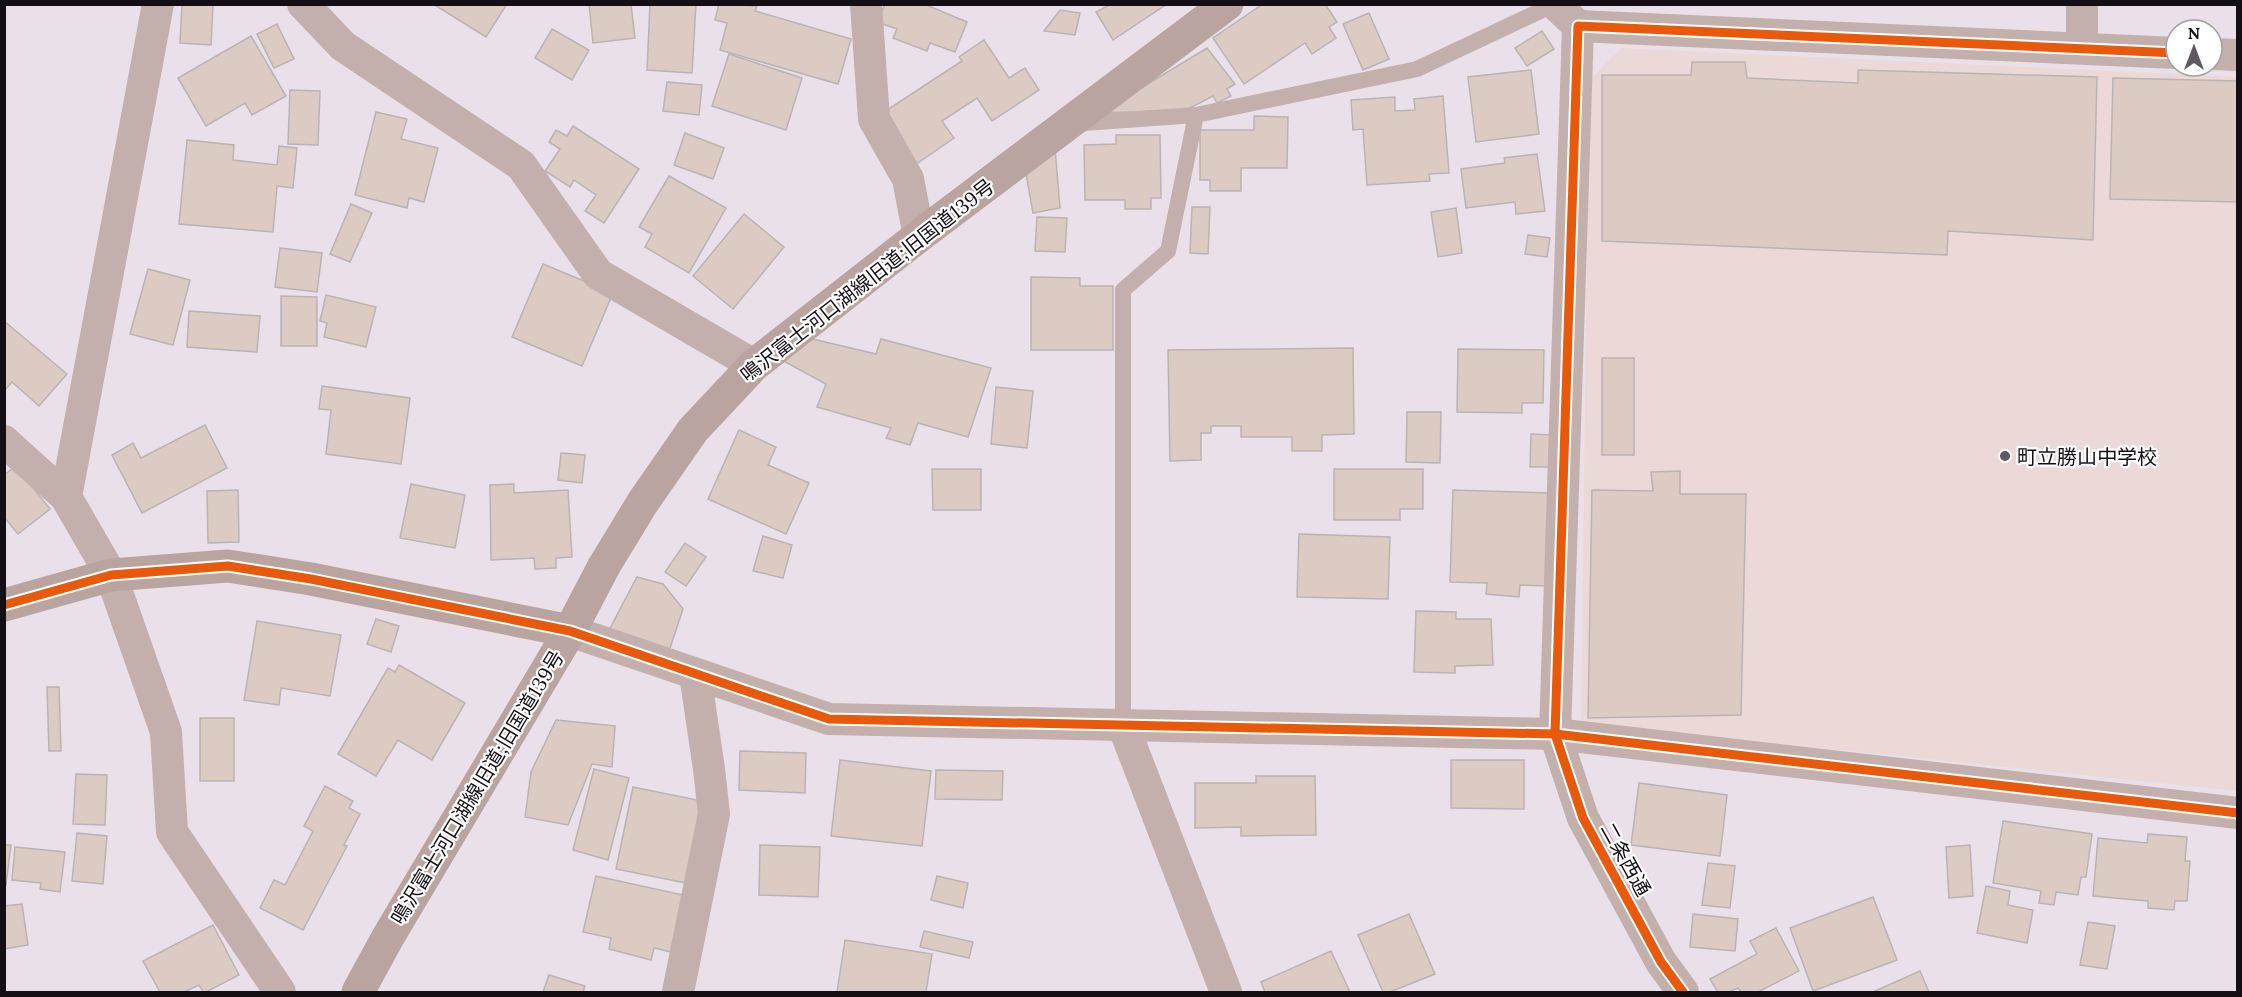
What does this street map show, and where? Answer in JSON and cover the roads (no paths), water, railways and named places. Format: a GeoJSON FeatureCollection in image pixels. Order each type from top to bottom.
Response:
{"type":"FeatureCollection","features":[{"type":"Feature","properties":{"kind":"street"},"geometry":{"type":"LineString","coordinates":[[66,497],[158,4]]}},
{"type":"Feature","properties":{"kind":"street"},"geometry":{"type":"LineString","coordinates":[[303,4],[343,46],[521,165],[598,274],[754,365]]}},
{"type":"Feature","properties":{"kind":"street"},"geometry":{"type":"LineString","coordinates":[[866,4],[874,119],[908,179],[919,236]]}},
{"type":"Feature","properties":{"kind":"street","name":"鳴沢富士河口湖線旧道;旧国道139号"},"geometry":{"type":"LineString","coordinates":[[358,993],[388,937],[570,631],[604,566],[649,493],[693,430],[754,365],[919,236],[1227,4]]}},
{"type":"Feature","properties":{"kind":"street"},"geometry":{"type":"LineString","coordinates":[[1555,4],[1578,26],[2164,51]]}},
{"type":"Feature","properties":{"kind":"street"},"geometry":{"type":"LineString","coordinates":[[2082,4],[2082,48]]}},
{"type":"Feature","properties":{"kind":"street"},"geometry":{"type":"LineString","coordinates":[[1555,734],[1578,26]]}},
{"type":"Feature","properties":{"kind":"street"},"geometry":{"type":"LineString","coordinates":[[4,441],[66,497],[111,575],[166,732],[172,832],[280,993]]}},
{"type":"Feature","properties":{"kind":"street"},"geometry":{"type":"LineString","coordinates":[[4,605],[111,575],[228,566],[311,579],[570,631],[829,719],[1555,734],[2238,813]]}},
{"type":"Feature","properties":{"kind":"street"},"geometry":{"type":"LineString","coordinates":[[678,993],[714,814],[695,674]]}},
{"type":"Feature","properties":{"kind":"street"},"geometry":{"type":"LineString","coordinates":[[1123,725],[1226,993]]}},
{"type":"Feature","properties":{"kind":"street","name":"二条西通"},"geometry":{"type":"LineString","coordinates":[[1555,734],[1583,818],[1661,962],[1683,993]]}},
{"type":"Feature","properties":{"kind":"street"},"geometry":{"type":"LineString","coordinates":[[1203,993],[1214,962]]}},
{"type":"Feature","properties":{"kind":"lane"},"geometry":{"type":"LineString","coordinates":[[1077,118],[1084,123],[1196,116],[1417,69],[1555,4]]}},
{"type":"Feature","properties":{"kind":"lane"},"geometry":{"type":"LineString","coordinates":[[1123,725],[1123,290],[1168,251],[1196,116]]}},
{"type":"Feature","properties":{"kind":"place","name":"町立勝山中学校"},"geometry":{"type":"Point","coordinates":[2005,456]}}]}
